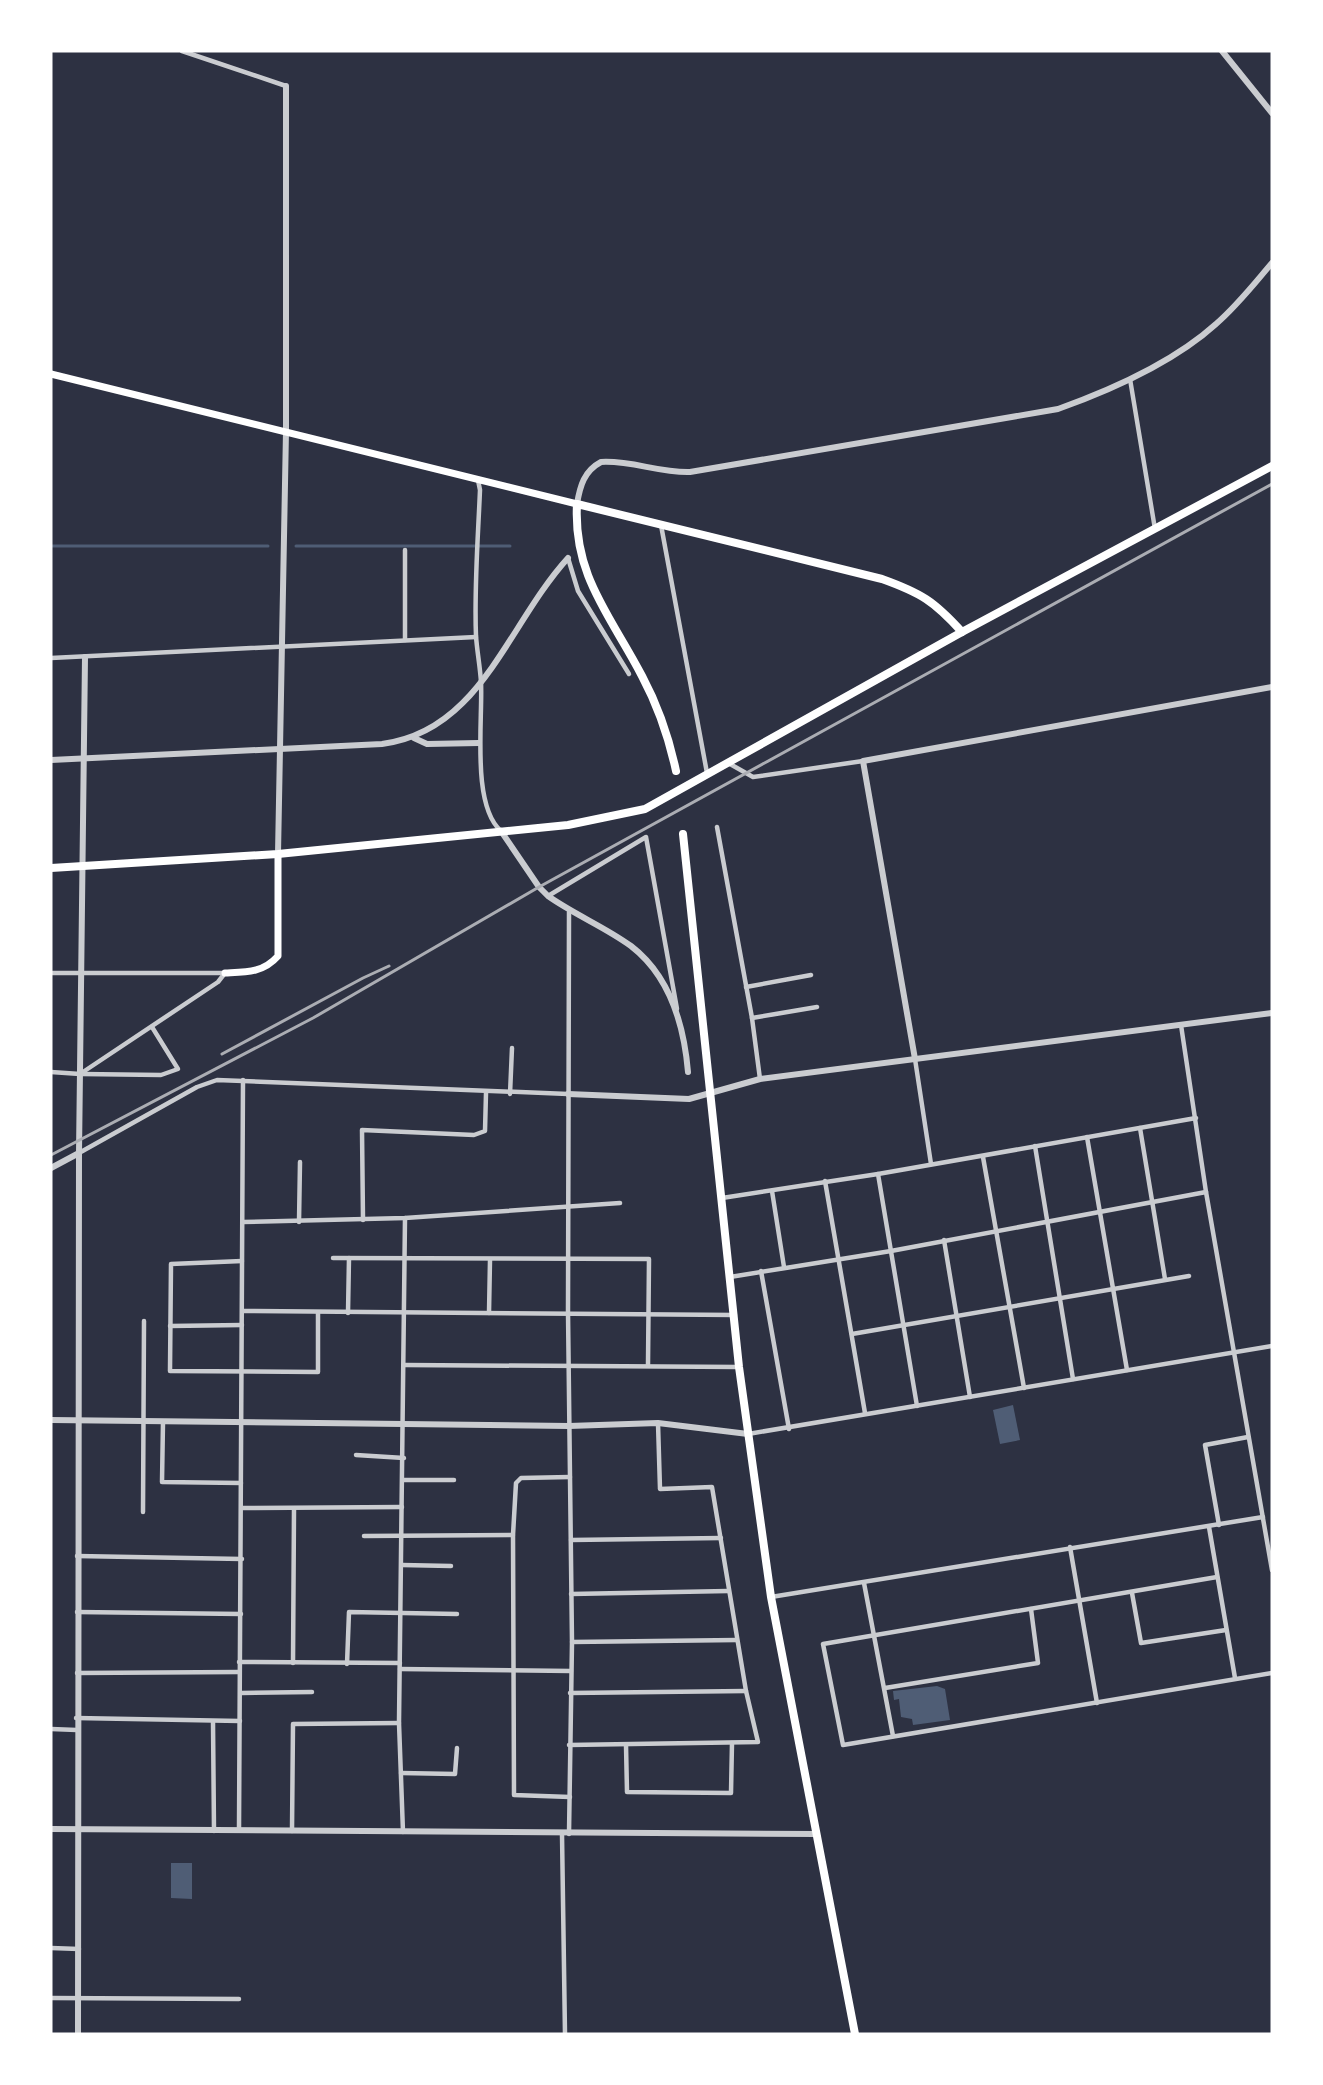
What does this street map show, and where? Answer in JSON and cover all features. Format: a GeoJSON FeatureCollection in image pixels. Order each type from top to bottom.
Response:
{"type":"FeatureCollection","features":[{"type":"Feature","properties":{"kind":"highway"},"geometry":{"type":"LineString","coordinates":[[51,868],[278,854],[568,825],[645,809],[730,764],[962,632],[1272,465]]}},
{"type":"Feature","properties":{"kind":"main road"},"geometry":{"type":"LineString","coordinates":[[51,374],[882,579],[915,591],[932,601],[962,632]]}},
{"type":"Feature","properties":{"kind":"main road"},"geometry":{"type":"LineString","coordinates":[[577,504],[575,532],[588,579],[654,698],[676,771]]}},
{"type":"Feature","properties":{"kind":"main road"},"geometry":{"type":"LineString","coordinates":[[682,834],[739,1367],[771,1598],[855,2034]]}},
{"type":"Feature","properties":{"kind":"main road"},"geometry":{"type":"LineString","coordinates":[[225,973],[246,973],[262,969],[278,956],[280,945],[278,854]]}},
{"type":"Feature","properties":{"kind":"street"},"geometry":{"type":"LineString","coordinates":[[182,51],[286,86],[286,431],[278,854]]}},
{"type":"Feature","properties":{"kind":"street"},"geometry":{"type":"LineString","coordinates":[[1222,51],[1272,113]]}},
{"type":"Feature","properties":{"kind":"street"},"geometry":{"type":"LineString","coordinates":[[577,504],[580,487],[586,475],[601,462],[623,462],[655,470],[690,472],[1032,415],[1082,400],[1130,379],[1186,346],[1214,326],[1272,263]]}},
{"type":"Feature","properties":{"kind":"street"},"geometry":{"type":"LineString","coordinates":[[1130,379],[1155,529]]}},
{"type":"Feature","properties":{"kind":"street"},"geometry":{"type":"LineString","coordinates":[[478,480],[480,490],[476,636],[481,683],[478,743],[487,810],[491,823],[501,831],[539,887],[548,896],[569,912],[631,947],[652,967],[678,1014]]}},
{"type":"Feature","properties":{"kind":"street"},"geometry":{"type":"LineString","coordinates":[[661,523],[708,776]]}},
{"type":"Feature","properties":{"kind":"street"},"geometry":{"type":"LineString","coordinates":[[405,550],[405,640]]}},
{"type":"Feature","properties":{"kind":"street"},"geometry":{"type":"LineString","coordinates":[[568,558],[578,591],[601,634],[629,675]]}},
{"type":"Feature","properties":{"kind":"street"},"geometry":{"type":"LineString","coordinates":[[51,760],[382,744],[414,738],[457,712],[481,683],[533,602],[568,558]]}},
{"type":"Feature","properties":{"kind":"street"},"geometry":{"type":"LineString","coordinates":[[51,658],[476,636]]}},
{"type":"Feature","properties":{"kind":"street"},"geometry":{"type":"LineString","coordinates":[[78,2034],[76,1718],[81,866],[85,657]]}},
{"type":"Feature","properties":{"kind":"street"},"geometry":{"type":"LineString","coordinates":[[730,764],[753,777],[863,761],[1272,687]]}},
{"type":"Feature","properties":{"kind":"street"},"geometry":{"type":"LineString","coordinates":[[414,738],[427,744],[478,743]]}},
{"type":"Feature","properties":{"kind":"street"},"geometry":{"type":"LineString","coordinates":[[863,761],[931,1164]]}},
{"type":"Feature","properties":{"kind":"street"},"geometry":{"type":"LineString","coordinates":[[717,827],[752,1018],[760,1079]]}},
{"type":"Feature","properties":{"kind":"street"},"geometry":{"type":"LineString","coordinates":[[548,896],[646,837],[678,1014],[686,1044],[688,1072]]}},
{"type":"Feature","properties":{"kind":"street"},"geometry":{"type":"LineString","coordinates":[[566,2034],[566,1834],[570,1797],[572,1642],[568,1366],[569,912]]}},
{"type":"Feature","properties":{"kind":"street"},"geometry":{"type":"LineString","coordinates":[[51,973],[225,973]]}},
{"type":"Feature","properties":{"kind":"street"},"geometry":{"type":"LineString","coordinates":[[80,1074],[218,982],[225,973]]}},
{"type":"Feature","properties":{"kind":"street"},"geometry":{"type":"LineString","coordinates":[[746,987],[811,975]]}},
{"type":"Feature","properties":{"kind":"street"},"geometry":{"type":"LineString","coordinates":[[752,1018],[817,1007]]}},
{"type":"Feature","properties":{"kind":"street"},"geometry":{"type":"LineString","coordinates":[[51,1168],[197,1087],[217,1080],[510,1094],[689,1099],[760,1079],[1272,1013]]}},
{"type":"Feature","properties":{"kind":"street"},"geometry":{"type":"LineString","coordinates":[[1181,1025],[1206,1192],[1272,1570]]}},
{"type":"Feature","properties":{"kind":"street"},"geometry":{"type":"LineString","coordinates":[[51,1072],[161,1075],[178,1069],[152,1027]]}},
{"type":"Feature","properties":{"kind":"street"},"geometry":{"type":"LineString","coordinates":[[510,1094],[512,1048]]}},
{"type":"Feature","properties":{"kind":"street"},"geometry":{"type":"LineString","coordinates":[[239,1830],[242,1693],[239,1662],[243,1508],[240,1373],[243,1311],[243,1080]]}},
{"type":"Feature","properties":{"kind":"street"},"geometry":{"type":"LineString","coordinates":[[363,1220],[362,1130],[474,1135],[485,1131],[486,1093]]}},
{"type":"Feature","properties":{"kind":"street"},"geometry":{"type":"LineString","coordinates":[[722,1198],[983,1157],[1196,1118]]}},
{"type":"Feature","properties":{"kind":"street"},"geometry":{"type":"LineString","coordinates":[[1140,1128],[1165,1280]]}},
{"type":"Feature","properties":{"kind":"street"},"geometry":{"type":"LineString","coordinates":[[1087,1137],[1098,1213],[1127,1370]]}},
{"type":"Feature","properties":{"kind":"street"},"geometry":{"type":"LineString","coordinates":[[1035,1146],[1073,1379]]}},
{"type":"Feature","properties":{"kind":"street"},"geometry":{"type":"LineString","coordinates":[[983,1157],[1024,1388]]}},
{"type":"Feature","properties":{"kind":"street"},"geometry":{"type":"LineString","coordinates":[[299,1222],[300,1162]]}},
{"type":"Feature","properties":{"kind":"street"},"geometry":{"type":"LineString","coordinates":[[878,1174],[917,1406]]}},
{"type":"Feature","properties":{"kind":"street"},"geometry":{"type":"LineString","coordinates":[[825,1181],[865,1413]]}},
{"type":"Feature","properties":{"kind":"street"},"geometry":{"type":"LineString","coordinates":[[772,1191],[784,1267]]}},
{"type":"Feature","properties":{"kind":"street"},"geometry":{"type":"LineString","coordinates":[[730,1277],[891,1251],[1206,1192]]}},
{"type":"Feature","properties":{"kind":"street"},"geometry":{"type":"LineString","coordinates":[[243,1222],[405,1218],[620,1203]]}},
{"type":"Feature","properties":{"kind":"street"},"geometry":{"type":"LineString","coordinates":[[403,1832],[399,1723],[404,1458],[405,1218]]}},
{"type":"Feature","properties":{"kind":"street"},"geometry":{"type":"LineString","coordinates":[[944,1240],[970,1397]]}},
{"type":"Feature","properties":{"kind":"street"},"geometry":{"type":"LineString","coordinates":[[333,1258],[649,1259],[648,1365]]}},
{"type":"Feature","properties":{"kind":"street"},"geometry":{"type":"LineString","coordinates":[[348,1313],[349,1258]]}},
{"type":"Feature","properties":{"kind":"street"},"geometry":{"type":"LineString","coordinates":[[489,1312],[490,1260]]}},
{"type":"Feature","properties":{"kind":"street"},"geometry":{"type":"LineString","coordinates":[[242,1261],[171,1264],[170,1371],[318,1372],[318,1313]]}},
{"type":"Feature","properties":{"kind":"street"},"geometry":{"type":"LineString","coordinates":[[761,1271],[789,1429]]}},
{"type":"Feature","properties":{"kind":"street"},"geometry":{"type":"LineString","coordinates":[[852,1334],[1189,1276]]}},
{"type":"Feature","properties":{"kind":"street"},"geometry":{"type":"LineString","coordinates":[[243,1311],[735,1315]]}},
{"type":"Feature","properties":{"kind":"street"},"geometry":{"type":"LineString","coordinates":[[143,1512],[144,1321]]}},
{"type":"Feature","properties":{"kind":"street"},"geometry":{"type":"LineString","coordinates":[[170,1326],[242,1325]]}},
{"type":"Feature","properties":{"kind":"street"},"geometry":{"type":"LineString","coordinates":[[51,1420],[569,1426],[658,1423],[748,1434],[789,1429],[865,1413],[1272,1346]]}},
{"type":"Feature","properties":{"kind":"street"},"geometry":{"type":"LineString","coordinates":[[405,1365],[739,1367]]}},
{"type":"Feature","properties":{"kind":"street"},"geometry":{"type":"LineString","coordinates":[[163,1422],[162,1482],[241,1483]]}},
{"type":"Feature","properties":{"kind":"street"},"geometry":{"type":"LineString","coordinates":[[569,1746],[758,1743],[728,1591],[712,1487],[660,1489],[658,1423]]}},
{"type":"Feature","properties":{"kind":"street"},"geometry":{"type":"LineString","coordinates":[[1219,1525],[1205,1445],[1248,1437]]}},
{"type":"Feature","properties":{"kind":"street"},"geometry":{"type":"LineString","coordinates":[[356,1455],[404,1458]]}},
{"type":"Feature","properties":{"kind":"street"},"geometry":{"type":"LineString","coordinates":[[570,1477],[521,1478],[516,1483],[513,1534],[514,1795],[570,1797]]}},
{"type":"Feature","properties":{"kind":"street"},"geometry":{"type":"LineString","coordinates":[[403,1480],[454,1480]]}},
{"type":"Feature","properties":{"kind":"street"},"geometry":{"type":"LineString","coordinates":[[243,1508],[402,1507]]}},
{"type":"Feature","properties":{"kind":"street"},"geometry":{"type":"LineString","coordinates":[[292,1663],[294,1509]]}},
{"type":"Feature","properties":{"kind":"street"},"geometry":{"type":"LineString","coordinates":[[771,1598],[1070,1547],[1263,1518]]}},
{"type":"Feature","properties":{"kind":"street"},"geometry":{"type":"LineString","coordinates":[[1209,1527],[1235,1678]]}},
{"type":"Feature","properties":{"kind":"street"},"geometry":{"type":"LineString","coordinates":[[364,1536],[513,1534]]}},
{"type":"Feature","properties":{"kind":"street"},"geometry":{"type":"LineString","coordinates":[[571,1540],[721,1538]]}},
{"type":"Feature","properties":{"kind":"street"},"geometry":{"type":"LineString","coordinates":[[1070,1547],[1097,1703]]}},
{"type":"Feature","properties":{"kind":"street"},"geometry":{"type":"LineString","coordinates":[[77,1556],[242,1559]]}},
{"type":"Feature","properties":{"kind":"street"},"geometry":{"type":"LineString","coordinates":[[402,1565],[451,1566]]}},
{"type":"Feature","properties":{"kind":"street"},"geometry":{"type":"LineString","coordinates":[[1217,1577],[822,1644],[843,1745],[1272,1673]]}},
{"type":"Feature","properties":{"kind":"street"},"geometry":{"type":"LineString","coordinates":[[864,1583],[893,1736]]}},
{"type":"Feature","properties":{"kind":"street"},"geometry":{"type":"LineString","coordinates":[[571,1594],[728,1591]]}},
{"type":"Feature","properties":{"kind":"street"},"geometry":{"type":"LineString","coordinates":[[1132,1593],[1141,1643],[1226,1630]]}},
{"type":"Feature","properties":{"kind":"street"},"geometry":{"type":"LineString","coordinates":[[885,1688],[1038,1663],[1031,1609]]}},
{"type":"Feature","properties":{"kind":"street"},"geometry":{"type":"LineString","coordinates":[[77,1612],[241,1614]]}},
{"type":"Feature","properties":{"kind":"street"},"geometry":{"type":"LineString","coordinates":[[347,1664],[349,1612],[457,1614]]}},
{"type":"Feature","properties":{"kind":"street"},"geometry":{"type":"LineString","coordinates":[[572,1642],[737,1640]]}},
{"type":"Feature","properties":{"kind":"street"},"geometry":{"type":"LineString","coordinates":[[239,1662],[571,1671]]}},
{"type":"Feature","properties":{"kind":"street"},"geometry":{"type":"LineString","coordinates":[[77,1673],[239,1672]]}},
{"type":"Feature","properties":{"kind":"street"},"geometry":{"type":"LineString","coordinates":[[570,1693],[746,1691]]}},
{"type":"Feature","properties":{"kind":"street"},"geometry":{"type":"LineString","coordinates":[[242,1693],[312,1692]]}},
{"type":"Feature","properties":{"kind":"street"},"geometry":{"type":"LineString","coordinates":[[76,1718],[240,1721]]}},
{"type":"Feature","properties":{"kind":"street"},"geometry":{"type":"LineString","coordinates":[[213,1722],[214,1831]]}},
{"type":"Feature","properties":{"kind":"street"},"geometry":{"type":"LineString","coordinates":[[292,1831],[292,1724],[399,1723]]}},
{"type":"Feature","properties":{"kind":"street"},"geometry":{"type":"LineString","coordinates":[[51,1729],[76,1730]]}},
{"type":"Feature","properties":{"kind":"street"},"geometry":{"type":"LineString","coordinates":[[626,1745],[627,1792],[731,1793],[732,1743]]}},
{"type":"Feature","properties":{"kind":"street"},"geometry":{"type":"LineString","coordinates":[[401,1773],[455,1774],[457,1748]]}},
{"type":"Feature","properties":{"kind":"street"},"geometry":{"type":"LineString","coordinates":[[51,1829],[817,1834]]}},
{"type":"Feature","properties":{"kind":"street"},"geometry":{"type":"LineString","coordinates":[[51,1948],[79,1949]]}},
{"type":"Feature","properties":{"kind":"street"},"geometry":{"type":"LineString","coordinates":[[51,1998],[239,1999]]}},
{"type":"Feature","properties":{"kind":"water"},"geometry":{"type":"Polygon","coordinates":[[[1013,1405],[1020,1440],[1000,1444],[993,1410],[1013,1405]]]}},
{"type":"Feature","properties":{"kind":"water"},"geometry":{"type":"Polygon","coordinates":[[[937,1686],[945,1689],[950,1720],[913,1725],[912,1719],[901,1717],[899,1699],[894,1700],[893,1691],[937,1686]]]}},
{"type":"Feature","properties":{"kind":"water"},"geometry":{"type":"Polygon","coordinates":[[[171,1863],[192,1863],[192,1899],[171,1898],[171,1863]]]}},
{"type":"Feature","properties":{"kind":"waterway"},"geometry":{"type":"LineString","coordinates":[[51,546],[268,546]]}},
{"type":"Feature","properties":{"kind":"waterway"},"geometry":{"type":"LineString","coordinates":[[296,546],[510,546]]}},
{"type":"Feature","properties":{"kind":"railway"},"geometry":{"type":"LineString","coordinates":[[51,1155],[313,1018],[539,887],[1272,484]]}},
{"type":"Feature","properties":{"kind":"railway"},"geometry":{"type":"LineString","coordinates":[[222,1054],[389,966]]}}]}
